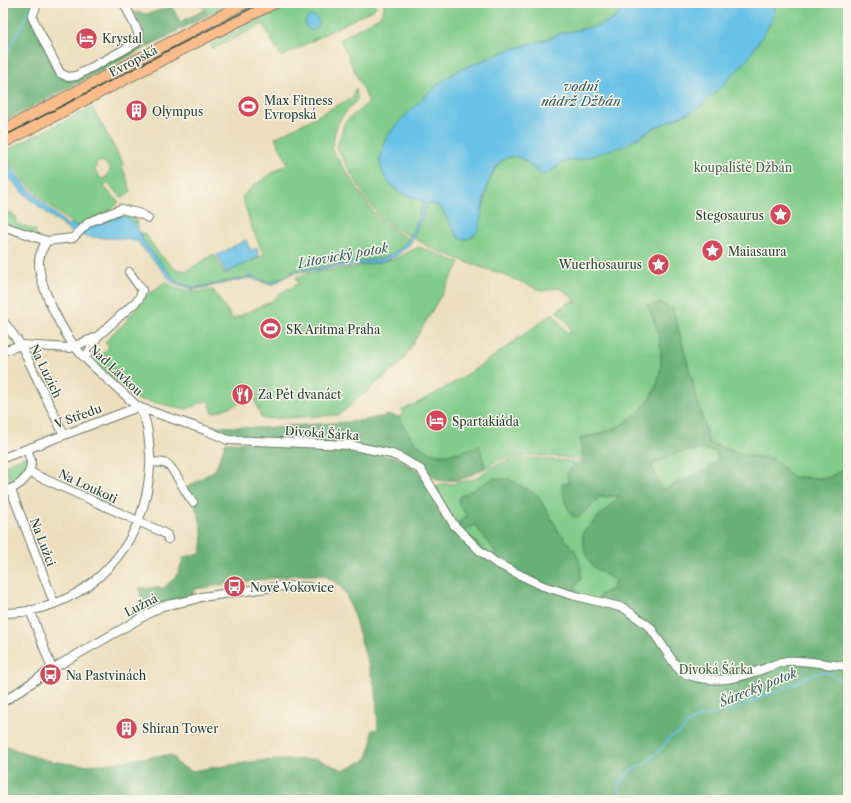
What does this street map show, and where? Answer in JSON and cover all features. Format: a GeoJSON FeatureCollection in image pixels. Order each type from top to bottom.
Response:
{"type":"FeatureCollection","features":[{"type":"Feature","properties":{"kind":"main road","name":"Evropská"},"geometry":{"type":"LineString","coordinates":[[3,130],[245,3]]}},
{"type":"Feature","properties":{"kind":"main road","name":"Evropská"},"geometry":{"type":"LineString","coordinates":[[3,143],[227,26],[275,3]]}},
{"type":"Feature","properties":{"kind":"street"},"geometry":{"type":"LineString","coordinates":[[37,4],[32,17],[60,73],[68,78],[76,76],[136,43],[139,38],[138,32],[124,3]]}},
{"type":"Feature","properties":{"kind":"street"},"geometry":{"type":"LineString","coordinates":[[3,226],[47,241],[73,238],[89,222],[121,209],[141,214],[148,218]]}},
{"type":"Feature","properties":{"kind":"street","name":"Nad Lávkou"},"geometry":{"type":"LineString","coordinates":[[47,241],[39,260],[41,275],[53,311],[75,347],[138,407]]}},
{"type":"Feature","properties":{"kind":"street"},"geometry":{"type":"LineString","coordinates":[[85,358],[97,338],[142,294],[141,287],[129,272]]}},
{"type":"Feature","properties":{"kind":"street","name":"Na Luzích"},"geometry":{"type":"LineString","coordinates":[[3,321],[21,346],[64,435]]}},
{"type":"Feature","properties":{"kind":"street"},"geometry":{"type":"LineString","coordinates":[[3,351],[21,346],[75,347],[97,338]]}},
{"type":"Feature","properties":{"kind":"street"},"geometry":{"type":"LineString","coordinates":[[3,613],[30,610],[54,603],[77,593],[98,578],[120,555],[128,544],[138,522],[146,496],[151,462],[145,419],[138,407]]}},
{"type":"Feature","properties":{"kind":"street","name":"V Středu"},"geometry":{"type":"LineString","coordinates":[[3,458],[138,407]]}},
{"type":"Feature","properties":{"kind":"street","name":"Divoká Šárka"},"geometry":{"type":"LineString","coordinates":[[138,407],[208,431],[228,440],[349,445],[392,454],[403,459],[421,470],[454,524],[479,550],[496,563],[543,586],[624,608],[650,627],[676,666],[680,671],[688,676],[715,680],[736,678],[784,661],[803,660],[848,666]]}},
{"type":"Feature","properties":{"kind":"street"},"geometry":{"type":"LineString","coordinates":[[7,490],[21,482],[29,472],[30,461],[27,449]]}},
{"type":"Feature","properties":{"kind":"street"},"geometry":{"type":"LineString","coordinates":[[151,462],[161,462],[169,466],[193,502]]}},
{"type":"Feature","properties":{"kind":"street","name":"Na Loukoti"},"geometry":{"type":"LineString","coordinates":[[29,472],[160,531],[167,535],[168,539]]}},
{"type":"Feature","properties":{"kind":"street","name":"Na Lužci"},"geometry":{"type":"LineString","coordinates":[[7,490],[54,603]]}},
{"type":"Feature","properties":{"kind":"street","name":"Lužná"},"geometry":{"type":"LineString","coordinates":[[3,702],[52,669],[162,606],[200,597],[282,586],[310,587]]}},
{"type":"Feature","properties":{"kind":"street"},"geometry":{"type":"LineString","coordinates":[[30,610],[52,669]]}},
{"type":"Feature","properties":{"kind":"green space"},"geometry":{"type":"Polygon","coordinates":[[[6,3],[35,3],[30,16],[67,80],[138,45],[143,37],[143,33],[141,25],[134,12],[147,14],[172,7],[180,22],[205,10],[208,15],[3,122],[3,10],[6,3]]]}},
{"type":"Feature","properties":{"kind":"green space"},"geometry":{"type":"Polygon","coordinates":[[[201,3],[231,3],[208,15],[201,3]]]}},
{"type":"Feature","properties":{"kind":"green space"},"geometry":{"type":"Polygon","coordinates":[[[291,3],[375,3],[376,6],[374,9],[281,57],[263,24],[213,49],[211,44],[291,3]]]}},
{"type":"Feature","properties":{"kind":"green space"},"geometry":{"type":"Polygon","coordinates":[[[384,3],[628,3],[614,19],[597,26],[562,33],[542,41],[511,49],[459,70],[443,80],[396,125],[385,140],[380,160],[381,167],[393,187],[399,192],[424,202],[410,236],[390,226],[380,218],[349,170],[337,147],[345,122],[369,102],[340,39],[379,17],[384,9],[384,3]]]}},
{"type":"Feature","properties":{"kind":"green space","name":"koupaliště Džbán"},"geometry":{"type":"Polygon","coordinates":[[[776,3],[848,3],[848,467],[827,478],[793,477],[773,458],[749,456],[709,443],[673,309],[661,303],[647,305],[658,333],[661,358],[659,376],[654,392],[645,406],[633,417],[618,427],[580,438],[583,460],[544,456],[522,456],[502,459],[485,468],[479,445],[453,453],[442,454],[422,448],[414,441],[406,430],[399,417],[404,413],[401,410],[422,401],[480,366],[553,313],[567,333],[571,333],[568,323],[556,311],[571,301],[577,303],[562,289],[555,288],[543,291],[497,272],[430,248],[413,237],[428,203],[441,208],[459,238],[482,212],[489,181],[498,164],[506,158],[515,156],[523,159],[541,174],[546,173],[555,169],[566,161],[578,160],[636,139],[652,129],[676,118],[772,21],[776,3]]]}},
{"type":"Feature","properties":{"kind":"green space"},"geometry":{"type":"Polygon","coordinates":[[[356,88],[357,100],[338,122],[332,150],[378,219],[388,227],[409,239],[406,243],[396,252],[380,259],[298,270],[270,283],[253,277],[195,288],[178,283],[156,258],[143,240],[140,232],[145,234],[159,254],[175,269],[186,271],[214,254],[224,274],[264,255],[252,228],[242,197],[253,186],[288,163],[275,138],[352,98],[356,88]]]}},
{"type":"Feature","properties":{"kind":"green space"},"geometry":{"type":"Polygon","coordinates":[[[92,107],[124,165],[122,166],[131,191],[123,198],[107,183],[104,187],[119,202],[112,209],[77,227],[56,211],[27,184],[3,152],[92,107]],[[99,161],[95,164],[97,167],[94,169],[102,180],[111,170],[103,161],[101,163],[99,161]]]}},
{"type":"Feature","properties":{"kind":"green space"},"geometry":{"type":"Polygon","coordinates":[[[3,199],[6,203],[4,211],[17,217],[15,223],[36,230],[36,234],[3,229],[3,199]]]}},
{"type":"Feature","properties":{"kind":"green space"},"geometry":{"type":"Polygon","coordinates":[[[131,213],[138,224],[137,226],[134,224],[135,222],[120,217],[90,227],[89,225],[114,215],[120,216],[131,213]]]}},
{"type":"Feature","properties":{"kind":"green space","name":"SK Aritma Praha"},"geometry":{"type":"Polygon","coordinates":[[[419,247],[460,263],[402,362],[339,415],[262,419],[254,398],[213,413],[208,400],[187,409],[136,399],[95,362],[109,347],[105,343],[112,334],[124,324],[146,296],[166,281],[175,288],[181,290],[201,292],[213,290],[233,319],[272,301],[282,292],[298,284],[296,277],[307,273],[356,267],[394,259],[419,247]]]}},
{"type":"Feature","properties":{"kind":"green space","name":"Divoká Šárka"},"geometry":{"type":"Polygon","coordinates":[[[661,303],[673,309],[709,443],[749,456],[773,458],[793,477],[827,478],[848,467],[848,800],[3,800],[3,773],[6,771],[3,766],[3,744],[42,759],[83,765],[169,755],[175,758],[176,763],[191,771],[258,761],[317,759],[343,770],[366,760],[372,743],[372,730],[378,729],[376,691],[353,613],[345,592],[337,583],[324,575],[296,575],[195,589],[192,597],[133,620],[130,615],[144,608],[139,588],[164,588],[177,575],[184,557],[200,554],[203,537],[202,528],[194,503],[186,488],[215,470],[226,442],[336,446],[394,457],[419,471],[456,524],[467,516],[459,505],[459,497],[494,478],[509,479],[538,496],[559,532],[576,552],[581,567],[581,579],[575,587],[580,599],[597,603],[600,595],[612,589],[615,581],[596,569],[590,562],[584,549],[583,532],[620,496],[600,497],[579,517],[572,516],[565,502],[562,484],[569,483],[567,474],[572,465],[584,464],[580,438],[618,427],[633,417],[645,406],[654,392],[659,376],[661,358],[658,333],[647,305],[661,303]],[[699,449],[676,453],[651,465],[662,490],[708,469],[718,458],[716,451],[699,449]],[[475,525],[464,531],[492,557],[496,553],[475,525]]]}},
{"type":"Feature","properties":{"kind":"green space"},"geometry":{"type":"Polygon","coordinates":[[[390,415],[399,417],[414,441],[422,448],[432,452],[442,454],[453,453],[479,445],[485,468],[459,480],[444,481],[438,480],[424,470],[391,453],[229,437],[210,430],[210,426],[262,428],[359,421],[390,415]]]}},
{"type":"Feature","properties":{"kind":"green space"},"geometry":{"type":"Polygon","coordinates":[[[699,449],[716,451],[718,458],[708,469],[662,490],[651,465],[676,453],[699,449]]]}},
{"type":"Feature","properties":{"kind":"green space"},"geometry":{"type":"Polygon","coordinates":[[[26,456],[28,457],[27,473],[12,486],[5,465],[26,456]]]}},
{"type":"Feature","properties":{"kind":"green space"},"geometry":{"type":"Polygon","coordinates":[[[523,458],[583,462],[579,517],[600,497],[620,496],[583,532],[583,540],[588,554],[597,566],[615,581],[612,589],[600,595],[597,603],[580,599],[574,587],[576,552],[559,532],[538,496],[509,479],[494,478],[459,505],[467,516],[456,524],[435,489],[439,484],[451,484],[474,479],[488,469],[501,463],[512,459],[523,458]]]}},
{"type":"Feature","properties":{"kind":"green space"},"geometry":{"type":"Polygon","coordinates":[[[475,525],[496,553],[492,557],[464,531],[475,525]]]}},
{"type":"Feature","properties":{"kind":"water","name":"vodní nádrž Džbán"},"geometry":{"type":"Polygon","coordinates":[[[628,3],[776,3],[772,21],[747,60],[697,109],[652,129],[626,145],[578,160],[564,162],[545,175],[517,157],[507,158],[499,163],[493,172],[485,196],[479,229],[473,236],[468,239],[459,238],[441,208],[428,203],[410,244],[396,256],[381,262],[297,272],[272,285],[249,278],[198,289],[191,289],[173,283],[136,240],[87,236],[72,233],[23,192],[7,174],[3,166],[3,154],[16,174],[24,183],[41,201],[68,225],[72,223],[78,228],[95,225],[123,216],[135,222],[134,224],[137,226],[143,240],[156,258],[178,283],[195,288],[248,277],[253,277],[270,283],[298,270],[380,259],[390,255],[405,244],[410,237],[424,202],[399,192],[386,179],[381,168],[380,160],[385,140],[396,125],[443,80],[459,70],[511,49],[542,41],[562,33],[597,26],[614,19],[628,3]]]}},
{"type":"Feature","properties":{"kind":"water"},"geometry":{"type":"Polygon","coordinates":[[[312,16],[317,18],[319,23],[317,28],[312,30],[307,28],[305,23],[307,18],[312,16]]]}},
{"type":"Feature","properties":{"kind":"water"},"geometry":{"type":"Polygon","coordinates":[[[246,240],[251,251],[257,248],[259,257],[226,273],[217,255],[246,240]]]}},
{"type":"Feature","properties":{"kind":"waterway","name":"Litovický potok"},"geometry":{"type":"LineString","coordinates":[[3,61],[33,3]]}},
{"type":"Feature","properties":{"kind":"waterway","name":"Šárecký potok"},"geometry":{"type":"LineString","coordinates":[[621,800],[619,783],[631,770],[643,765],[661,749],[670,738],[682,731],[688,723],[699,717],[731,710],[787,687],[812,674],[823,672],[831,673],[839,679],[848,680]]}},
{"type":"Feature","properties":{"kind":"tram line"},"geometry":{"type":"LineString","coordinates":[[3,137],[260,3]]}},
{"type":"Feature","properties":{"kind":"place","name":"Krystal"},"geometry":{"type":"Point","coordinates":[87,38]}},
{"type":"Feature","properties":{"kind":"place","name":"Max Fitness Evropská"},"geometry":{"type":"Point","coordinates":[248,107]}},
{"type":"Feature","properties":{"kind":"place","name":"Olympus"},"geometry":{"type":"Point","coordinates":[136,111]}},
{"type":"Feature","properties":{"kind":"place","name":"Stegosaurus"},"geometry":{"type":"Point","coordinates":[780,215]}},
{"type":"Feature","properties":{"kind":"place","name":"Maiasaura"},"geometry":{"type":"Point","coordinates":[712,251]}},
{"type":"Feature","properties":{"kind":"place","name":"Wuerhosaurus"},"geometry":{"type":"Point","coordinates":[658,264]}},
{"type":"Feature","properties":{"kind":"place","name":"SK Aritma Praha"},"geometry":{"type":"Point","coordinates":[270,329]}},
{"type":"Feature","properties":{"kind":"place","name":"Za Pět dvanáct"},"geometry":{"type":"Point","coordinates":[242,394]}},
{"type":"Feature","properties":{"kind":"place","name":"Spartakiáda"},"geometry":{"type":"Point","coordinates":[437,421]}},
{"type":"Feature","properties":{"kind":"place","name":"Nové Vokovice"},"geometry":{"type":"Point","coordinates":[234,587]}},
{"type":"Feature","properties":{"kind":"place","name":"Na Pastvinách"},"geometry":{"type":"Point","coordinates":[51,675]}},
{"type":"Feature","properties":{"kind":"place","name":"Shiran Tower"},"geometry":{"type":"Point","coordinates":[126,728]}}]}
